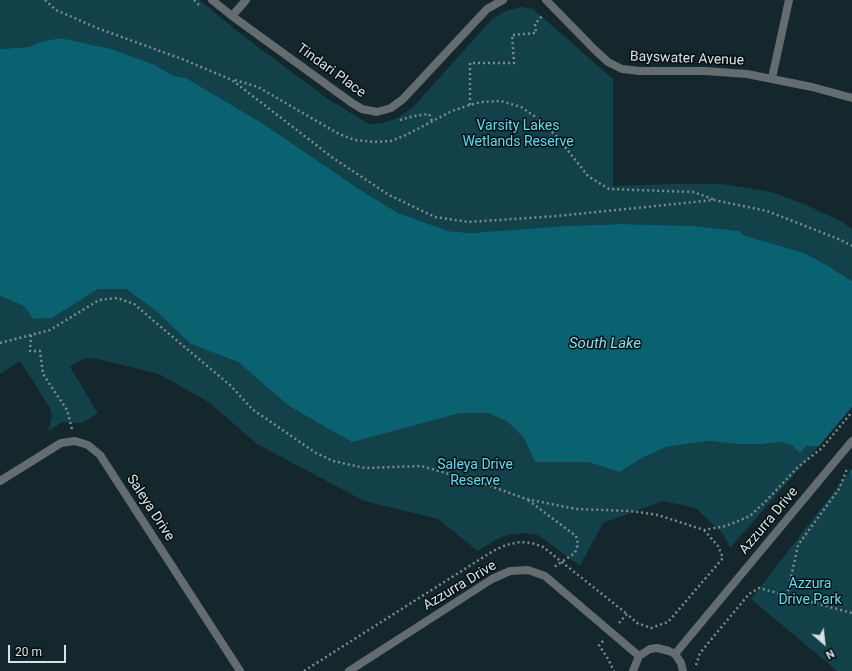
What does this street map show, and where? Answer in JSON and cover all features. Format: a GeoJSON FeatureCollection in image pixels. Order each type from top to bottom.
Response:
{"type":"FeatureCollection","features":[{"type":"Feature","properties":{"kind":"street","name":"Tindari Place"},"geometry":{"type":"LineString","coordinates":[[212,0],[362,109],[377,112],[391,108],[403,100],[487,10],[504,0]]}},
{"type":"Feature","properties":{"kind":"street"},"geometry":{"type":"LineString","coordinates":[[232,16],[246,0]]}},
{"type":"Feature","properties":{"kind":"street","name":"Bayswater Avenue"},"geometry":{"type":"LineString","coordinates":[[546,0],[608,62],[622,69],[640,71],[730,72],[772,78],[852,98]]}},
{"type":"Feature","properties":{"kind":"street"},"geometry":{"type":"LineString","coordinates":[[772,78],[789,0]]}},
{"type":"Feature","properties":{"kind":"street"},"geometry":{"type":"LineString","coordinates":[[0,481],[50,449],[61,443],[75,440]]}},
{"type":"Feature","properties":{"kind":"street","name":"Saleya Drive"},"geometry":{"type":"LineString","coordinates":[[75,440],[88,445],[100,455],[240,671]]}},
{"type":"Feature","properties":{"kind":"street","name":"Azzurra Drive"},"geometry":{"type":"LineString","coordinates":[[675,654],[852,441]]}},
{"type":"Feature","properties":{"kind":"street","name":"Azzurra Drive"},"geometry":{"type":"LineString","coordinates":[[349,671],[492,579],[510,571],[528,570],[545,576],[639,656]]}},
{"type":"Feature","properties":{"kind":"street"},"geometry":{"type":"LineString","coordinates":[[633,671],[639,656],[650,649],[663,648],[675,654],[681,663],[683,671]]}},
{"type":"Feature","properties":{"kind":"path"},"geometry":{"type":"LineString","coordinates":[[45,0],[56,10],[97,28],[182,59],[232,80],[258,87],[339,134],[355,140],[375,142],[391,141],[452,111],[481,102],[501,101],[521,107],[540,120],[558,138],[588,176],[609,189],[693,192],[714,200],[767,211],[841,240],[852,246]]}},
{"type":"Feature","properties":{"kind":"path"},"geometry":{"type":"LineString","coordinates":[[470,105],[470,63],[514,62],[512,35],[536,33],[535,24],[544,14]]}},
{"type":"Feature","properties":{"kind":"path"},"geometry":{"type":"LineString","coordinates":[[232,80],[333,158],[389,195],[435,217],[469,222],[588,213],[714,200]]}},
{"type":"Feature","properties":{"kind":"path"},"geometry":{"type":"LineString","coordinates":[[0,343],[50,330],[99,300],[117,298],[134,304],[230,386],[252,409],[316,453],[333,461],[365,468],[421,466],[485,484],[526,499],[576,509],[630,511],[658,515],[704,530],[726,526],[750,516],[798,467],[822,448],[852,412]]}},
{"type":"Feature","properties":{"kind":"path"},"geometry":{"type":"LineString","coordinates":[[31,334],[30,351],[40,352],[43,374],[66,410],[75,440]]}},
{"type":"Feature","properties":{"kind":"path"},"geometry":{"type":"LineString","coordinates":[[787,596],[798,545],[839,490],[847,468]]}},
{"type":"Feature","properties":{"kind":"path"},"geometry":{"type":"LineString","coordinates":[[526,499],[576,536],[578,544],[575,553],[557,564],[545,576]]}},
{"type":"Feature","properties":{"kind":"path"},"geometry":{"type":"LineString","coordinates":[[614,671],[611,663],[599,645],[627,614],[637,624],[651,628],[668,622],[723,558],[718,546],[704,530]]}},
{"type":"Feature","properties":{"kind":"path"},"geometry":{"type":"LineString","coordinates":[[696,671],[700,653],[749,594],[759,588],[852,613]]}},
{"type":"Feature","properties":{"kind":"green space","name":"Varsity Lakes Wetlands Reserve"},"geometry":{"type":"Polygon","coordinates":[[[0,0],[199,0],[246,38],[328,99],[369,124],[383,123],[398,118],[414,106],[492,19],[506,11],[521,7],[533,9],[613,79],[613,186],[722,184],[772,192],[806,205],[842,222],[852,229],[852,281],[804,253],[743,235],[738,231],[694,226],[621,224],[565,226],[470,233],[448,231],[422,223],[398,213],[359,189],[262,123],[186,78],[172,75],[155,65],[61,38],[37,43],[29,47],[0,49],[0,0]]]}},
{"type":"Feature","properties":{"kind":"green space","name":"Saleya Drive Reserve"},"geometry":{"type":"Polygon","coordinates":[[[98,289],[126,289],[156,311],[191,344],[238,362],[289,406],[488,413],[508,422],[524,438],[535,462],[588,462],[620,472],[642,458],[666,447],[708,441],[737,444],[781,442],[806,446],[819,446],[730,548],[724,535],[696,508],[663,501],[603,523],[580,566],[538,535],[524,533],[508,535],[499,538],[478,551],[438,519],[364,501],[257,444],[210,403],[159,374],[98,359],[88,358],[77,362],[70,367],[98,413],[82,423],[63,422],[48,431],[52,416],[50,408],[20,361],[0,374],[0,296],[24,306],[33,319],[52,318],[98,289]]]}},
{"type":"Feature","properties":{"kind":"green space","name":"Azzura Drive Park"},"geometry":{"type":"Polygon","coordinates":[[[850,471],[852,482],[852,671],[837,671],[751,599],[850,471]]]}},
{"type":"Feature","properties":{"kind":"water","name":"South Lake"},"geometry":{"type":"Polygon","coordinates":[[[60,38],[111,49],[155,65],[172,75],[186,78],[262,123],[359,189],[398,213],[448,231],[470,233],[565,226],[621,224],[694,226],[739,231],[743,235],[804,253],[823,263],[852,281],[852,482],[850,471],[820,446],[806,446],[800,453],[792,445],[781,442],[737,444],[708,441],[666,447],[642,458],[620,472],[588,462],[535,462],[524,438],[508,422],[488,413],[460,413],[352,442],[289,406],[238,362],[191,344],[156,311],[126,289],[98,289],[52,318],[33,319],[24,306],[0,296],[0,49],[29,47],[37,43],[60,38]]]}},
{"type":"Feature","properties":{"kind":"pier"},"geometry":{"type":"Polygon","coordinates":[[[852,407],[852,469],[850,471],[819,446],[852,407]]]}}]}
